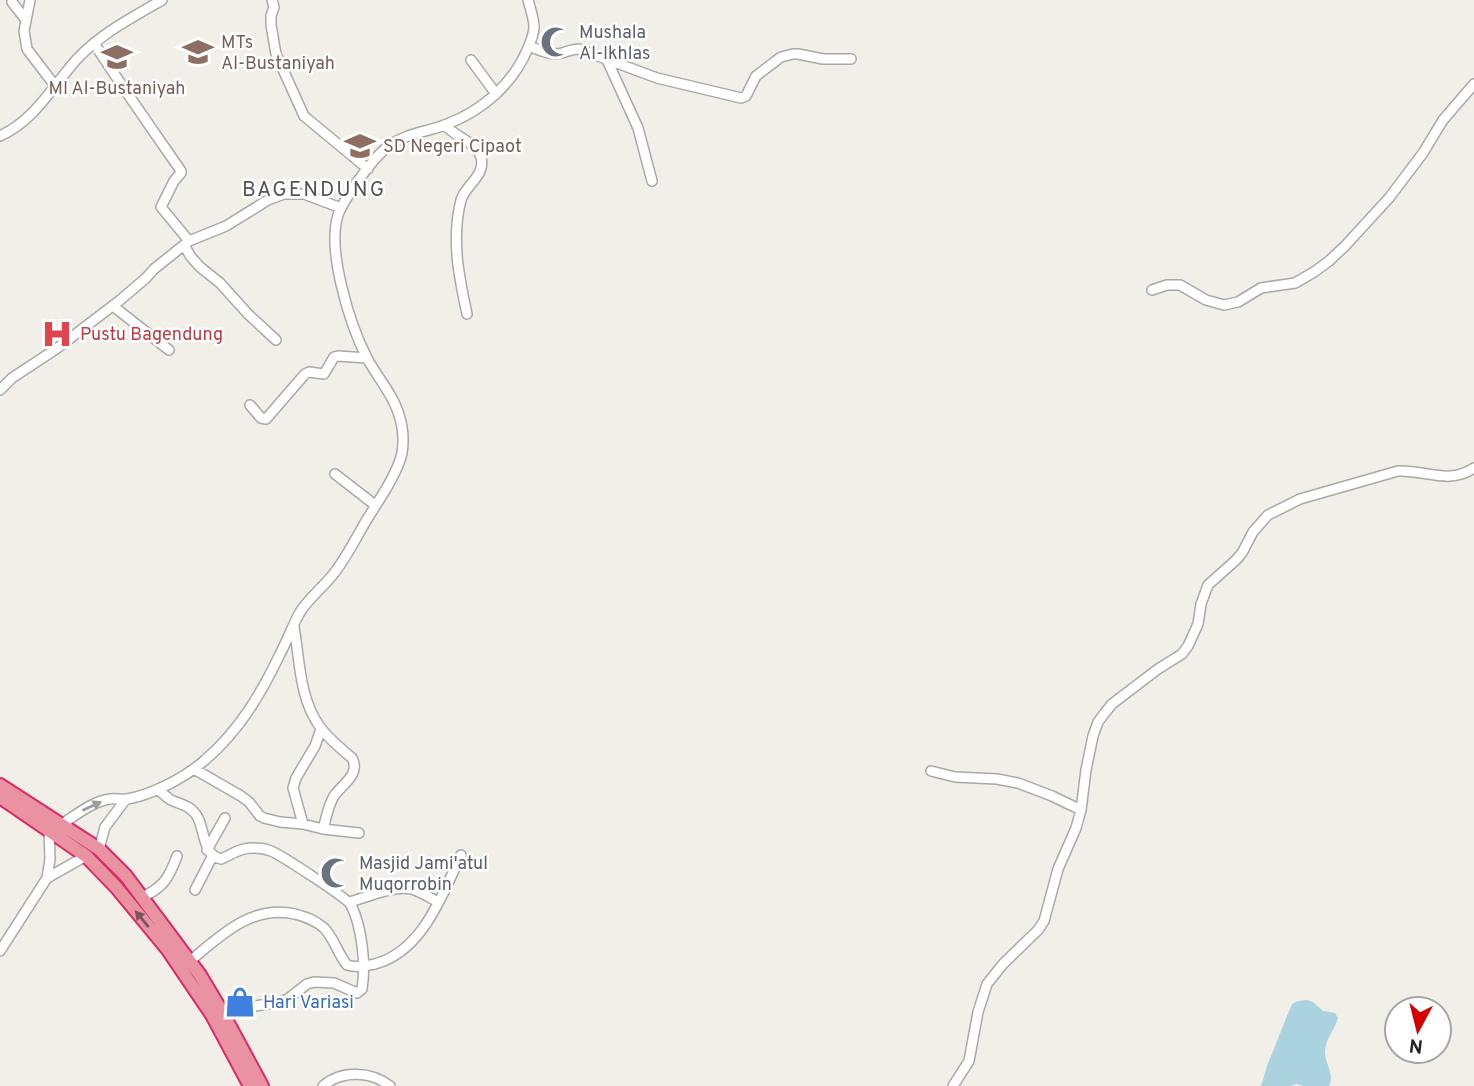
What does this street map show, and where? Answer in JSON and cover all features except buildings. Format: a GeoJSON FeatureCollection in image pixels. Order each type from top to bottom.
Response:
{"type":"FeatureCollection","features":[{"type":"Feature","properties":{"kind":"highway"},"geometry":{"type":"LineString","coordinates":[[0,785],[99,849],[126,876],[190,961],[194,978],[212,1015],[248,1071],[262,1086]]}},
{"type":"Feature","properties":{"kind":"highway"},"geometry":{"type":"LineString","coordinates":[[0,797],[86,856],[116,887],[222,1012],[239,1056]]}},
{"type":"Feature","properties":{"kind":"highway"},"geometry":{"type":"LineString","coordinates":[[248,1071],[250,1086]]}},
{"type":"Feature","properties":{"kind":"street"},"geometry":{"type":"LineString","coordinates":[[30,0],[24,31],[27,49],[56,87]]}},
{"type":"Feature","properties":{"kind":"street"},"geometry":{"type":"LineString","coordinates":[[0,136],[21,124],[36,110],[77,59],[94,43],[162,0]]}},
{"type":"Feature","properties":{"kind":"street"},"geometry":{"type":"LineString","coordinates":[[272,0],[274,7],[271,25],[276,54],[304,116],[368,169]]}},
{"type":"Feature","properties":{"kind":"street"},"geometry":{"type":"LineString","coordinates":[[62,824],[111,798],[126,799],[158,789],[194,769],[225,740],[242,721],[305,605],[336,571],[400,461],[403,437],[399,412],[367,358],[346,308],[334,231],[335,221],[368,169],[388,147],[398,140],[473,113],[512,76],[524,58],[534,29],[528,0]]}},
{"type":"Feature","properties":{"kind":"street"},"geometry":{"type":"LineString","coordinates":[[12,2],[26,20]]}},
{"type":"Feature","properties":{"kind":"street"},"geometry":{"type":"LineString","coordinates":[[94,43],[181,171],[161,207],[200,267],[220,283],[276,341]]}},
{"type":"Feature","properties":{"kind":"street"},"geometry":{"type":"LineString","coordinates":[[529,46],[558,54],[579,48],[657,78],[741,98],[746,96],[756,76],[781,57],[798,54],[831,60],[851,59]]}},
{"type":"Feature","properties":{"kind":"street"},"geometry":{"type":"LineString","coordinates":[[471,60],[496,94]]}},
{"type":"Feature","properties":{"kind":"street"},"geometry":{"type":"LineString","coordinates":[[607,60],[638,128],[652,181]]}},
{"type":"Feature","properties":{"kind":"street"},"geometry":{"type":"LineString","coordinates":[[1152,290],[1167,285],[1180,285],[1206,300],[1224,305],[1238,302],[1261,288],[1296,283],[1314,272],[1345,246],[1389,198],[1423,153],[1443,120],[1474,84]]}},
{"type":"Feature","properties":{"kind":"street"},"geometry":{"type":"LineString","coordinates":[[444,125],[475,147],[482,164],[480,172],[466,189],[462,199],[456,244],[458,272],[467,314]]}},
{"type":"Feature","properties":{"kind":"street"},"geometry":{"type":"LineString","coordinates":[[0,390],[12,378],[113,306],[186,243],[226,226],[268,200],[284,194],[312,196],[341,208]]}},
{"type":"Feature","properties":{"kind":"street"},"geometry":{"type":"LineString","coordinates":[[113,306],[169,349]]}},
{"type":"Feature","properties":{"kind":"street"},"geometry":{"type":"LineString","coordinates":[[250,404],[261,418],[266,419],[305,374],[324,374],[334,357],[367,358]]}},
{"type":"Feature","properties":{"kind":"street"},"geometry":{"type":"LineString","coordinates":[[953,1086],[969,1061],[984,990],[1003,964],[1041,926],[1058,869],[1076,828],[1090,750],[1098,722],[1112,704],[1158,668],[1182,654],[1198,624],[1208,585],[1242,553],[1253,532],[1268,515],[1300,499],[1398,471],[1452,477],[1474,468]]}},
{"type":"Feature","properties":{"kind":"street"},"geometry":{"type":"LineString","coordinates":[[335,474],[375,505]]}},
{"type":"Feature","properties":{"kind":"street"},"geometry":{"type":"LineString","coordinates":[[1459,476],[1474,480]]}},
{"type":"Feature","properties":{"kind":"street"},"geometry":{"type":"LineString","coordinates":[[294,625],[301,683],[310,710],[321,729],[355,764],[349,780],[335,794],[323,829]]}},
{"type":"Feature","properties":{"kind":"street"},"geometry":{"type":"LineString","coordinates":[[303,824],[293,788],[296,778],[312,753],[321,729]]}},
{"type":"Feature","properties":{"kind":"street"},"geometry":{"type":"LineString","coordinates":[[194,769],[241,796],[260,816],[280,822],[359,833]]}},
{"type":"Feature","properties":{"kind":"street"},"geometry":{"type":"LineString","coordinates":[[931,771],[955,777],[1018,783],[1081,810]]}},
{"type":"Feature","properties":{"kind":"street"},"geometry":{"type":"LineString","coordinates":[[158,789],[173,801],[188,806],[197,815],[210,853],[220,859],[240,849],[269,850],[350,902],[361,938],[364,966],[362,989],[355,993],[334,983],[314,982],[281,1002],[236,1006],[222,1012]]}},
{"type":"Feature","properties":{"kind":"street"},"geometry":{"type":"LineString","coordinates":[[99,849],[105,827],[126,799]]}},
{"type":"Feature","properties":{"kind":"street"},"geometry":{"type":"LineString","coordinates":[[195,890],[225,818]]}},
{"type":"Feature","properties":{"kind":"street"},"geometry":{"type":"LineString","coordinates":[[0,951],[47,878],[50,859],[49,831]]}},
{"type":"Feature","properties":{"kind":"street"},"geometry":{"type":"LineString","coordinates":[[190,961],[240,922],[271,912],[291,913],[312,919],[325,929],[348,965],[355,967],[380,962],[398,954],[424,927],[461,855]]}},
{"type":"Feature","properties":{"kind":"street"},"geometry":{"type":"LineString","coordinates":[[47,878],[86,856]]}},
{"type":"Feature","properties":{"kind":"street"},"geometry":{"type":"LineString","coordinates":[[142,897],[164,883],[172,872],[177,856]]}},
{"type":"Feature","properties":{"kind":"street"},"geometry":{"type":"LineString","coordinates":[[350,902],[405,888],[438,902]]}},
{"type":"Feature","properties":{"kind":"street"},"geometry":{"type":"LineString","coordinates":[[323,1086],[331,1079],[343,1075],[359,1075],[372,1076],[390,1086]]}},
{"type":"Feature","properties":{"kind":"water"},"geometry":{"type":"Polygon","coordinates":[[[1307,1000],[1323,1011],[1335,1013],[1338,1018],[1325,1047],[1331,1077],[1329,1086],[1261,1086],[1291,1006],[1307,1000]]]}},
{"type":"Feature","properties":{"kind":"place","name":"Mushala Al-Ikhlas"},"geometry":{"type":"Point","coordinates":[556,42]}},
{"type":"Feature","properties":{"kind":"place","name":"MTs Al-Bustaniyah"},"geometry":{"type":"Point","coordinates":[198,52]}},
{"type":"Feature","properties":{"kind":"place","name":"MI Al-Bustaniyah"},"geometry":{"type":"Point","coordinates":[117,57]}},
{"type":"Feature","properties":{"kind":"place","name":"SD Negeri Cipaot"},"geometry":{"type":"Point","coordinates":[360,146]}},
{"type":"Feature","properties":{"kind":"place","name":"Pustu Bagendung"},"geometry":{"type":"Point","coordinates":[57,334]}},
{"type":"Feature","properties":{"kind":"place","name":"Masjid Jami'atul Muqorrobin"},"geometry":{"type":"Point","coordinates":[336,873]}},
{"type":"Feature","properties":{"kind":"place","name":"Hari Variasi"},"geometry":{"type":"Point","coordinates":[240,1002]}},
{"type":"Feature","properties":{"kind":"district","name":"BAGENDUNG"},"geometry":{"type":"Point","coordinates":[314,189]}}]}
